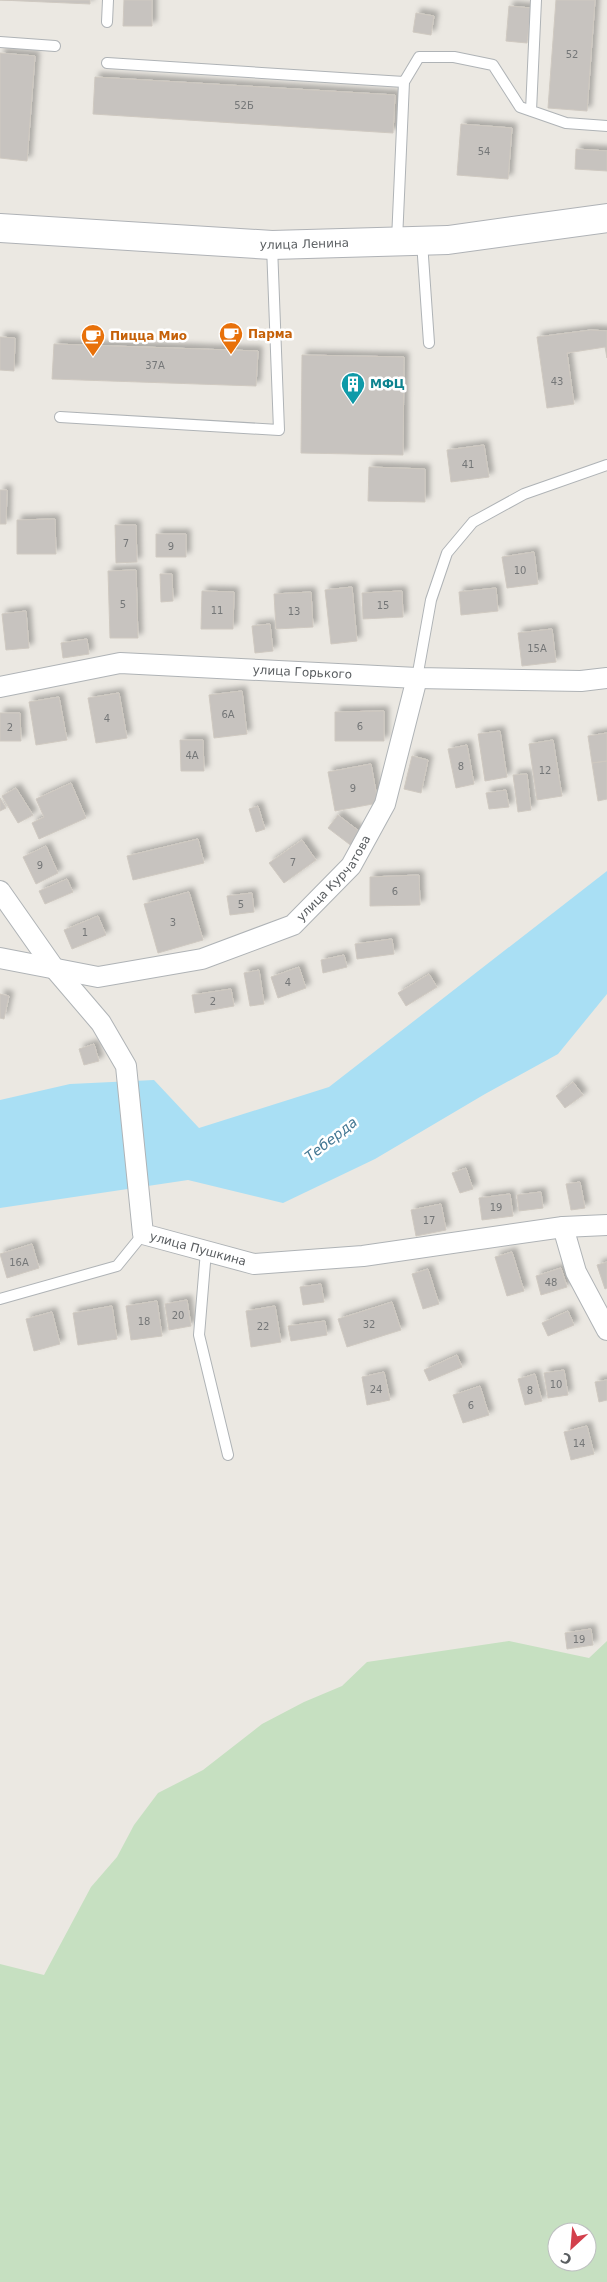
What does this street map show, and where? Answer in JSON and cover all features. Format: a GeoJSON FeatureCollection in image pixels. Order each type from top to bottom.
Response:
{"type":"FeatureCollection","features":[{"type":"Feature","properties":{"kind":"main road","name":"улица Ленина"},"geometry":{"type":"LineString","coordinates":[[0,228],[272,245],[448,240],[607,218]]}},
{"type":"Feature","properties":{"kind":"street","name":"улица Горького"},"geometry":{"type":"LineString","coordinates":[[0,687],[120,663],[417,678],[581,681],[607,678]]}},
{"type":"Feature","properties":{"kind":"street","name":"улица Курчатова"},"geometry":{"type":"LineString","coordinates":[[0,958],[98,977],[202,959],[293,925],[351,866],[385,804],[417,678]]}},
{"type":"Feature","properties":{"kind":"street","name":"улица Пушкина"},"geometry":{"type":"LineString","coordinates":[[0,891],[54,968],[102,1023],[126,1066],[143,1234],[254,1264],[363,1256],[563,1227],[607,1224]]}},
{"type":"Feature","properties":{"kind":"street"},"geometry":{"type":"LineString","coordinates":[[563,1227],[576,1272],[607,1330]]}},
{"type":"Feature","properties":{"kind":"lane"},"geometry":{"type":"LineString","coordinates":[[107,22],[108,0]]}},
{"type":"Feature","properties":{"kind":"lane"},"geometry":{"type":"LineString","coordinates":[[531,111],[536,0]]}},
{"type":"Feature","properties":{"kind":"lane"},"geometry":{"type":"LineString","coordinates":[[0,42],[55,46]]}},
{"type":"Feature","properties":{"kind":"lane"},"geometry":{"type":"LineString","coordinates":[[429,343],[409,241],[404,82],[419,57],[454,57],[493,65],[520,107],[566,123],[607,126]]}},
{"type":"Feature","properties":{"kind":"lane"},"geometry":{"type":"LineString","coordinates":[[107,62],[404,82]]}},
{"type":"Feature","properties":{"kind":"lane"},"geometry":{"type":"LineString","coordinates":[[60,417],[279,430],[272,245]]}},
{"type":"Feature","properties":{"kind":"lane"},"geometry":{"type":"LineString","coordinates":[[417,678],[431,600],[447,553],[473,522],[524,494],[607,465]]}},
{"type":"Feature","properties":{"kind":"lane"},"geometry":{"type":"LineString","coordinates":[[0,1299],[117,1266],[143,1234]]}},
{"type":"Feature","properties":{"kind":"lane"},"geometry":{"type":"LineString","coordinates":[[206,1251],[199,1335],[228,1455]]}},
{"type":"Feature","properties":{"kind":"green space"},"geometry":{"type":"Polygon","coordinates":[[[509,1641],[589,1658],[607,1641],[607,2282],[0,2282],[0,1964],[44,1975],[91,1887],[117,1857],[134,1825],[158,1793],[203,1770],[262,1724],[304,1702],[342,1686],[367,1662],[509,1641]]]}},
{"type":"Feature","properties":{"kind":"water","name":"Теберда"},"geometry":{"type":"Polygon","coordinates":[[[607,871],[607,994],[558,1054],[485,1094],[375,1159],[283,1203],[188,1180],[0,1208],[0,1100],[70,1084],[154,1080],[199,1128],[329,1087],[607,871]]]}},
{"type":"Feature","properties":{"kind":"building"},"geometry":{"type":"Polygon","coordinates":[[[0,0],[90,0],[90,4],[0,0]]]}},
{"type":"Feature","properties":{"kind":"building"},"geometry":{"type":"Polygon","coordinates":[[[124,0],[152,0],[152,26],[123,26],[124,0]]]}},
{"type":"Feature","properties":{"kind":"building"},"geometry":{"type":"Polygon","coordinates":[[[556,0],[595,0],[587,111],[548,108],[556,0]]]}},
{"type":"Feature","properties":{"kind":"building"},"geometry":{"type":"Polygon","coordinates":[[[509,6],[531,8],[527,43],[506,41],[509,6]]]}},
{"type":"Feature","properties":{"kind":"building"},"geometry":{"type":"Polygon","coordinates":[[[416,13],[434,16],[431,35],[413,32],[416,13]]]}},
{"type":"Feature","properties":{"kind":"building"},"geometry":{"type":"Polygon","coordinates":[[[0,53],[35,56],[27,161],[0,158],[0,53]]]}},
{"type":"Feature","properties":{"kind":"building"},"geometry":{"type":"Polygon","coordinates":[[[95,77],[395,95],[393,133],[93,114],[95,77]]]}},
{"type":"Feature","properties":{"kind":"building"},"geometry":{"type":"Polygon","coordinates":[[[461,124],[512,128],[508,179],[457,175],[461,124]]]}},
{"type":"Feature","properties":{"kind":"building"},"geometry":{"type":"Polygon","coordinates":[[[576,149],[607,151],[607,171],[575,169],[576,149]]]}},
{"type":"Feature","properties":{"kind":"building"},"geometry":{"type":"Polygon","coordinates":[[[591,330],[607,331],[607,358],[605,347],[567,353],[574,404],[547,408],[537,337],[591,330]]]}},
{"type":"Feature","properties":{"kind":"building"},"geometry":{"type":"Polygon","coordinates":[[[0,337],[15,338],[14,371],[0,370],[0,337]]]}},
{"type":"Feature","properties":{"kind":"building"},"geometry":{"type":"Polygon","coordinates":[[[54,344],[258,351],[256,386],[52,379],[54,344]]]}},
{"type":"Feature","properties":{"kind":"building","name":"МФЦ"},"geometry":{"type":"Polygon","coordinates":[[[302,355],[404,357],[403,455],[301,453],[302,355]]]}},
{"type":"Feature","properties":{"kind":"building"},"geometry":{"type":"Polygon","coordinates":[[[484,445],[489,477],[451,482],[447,450],[484,445]]]}},
{"type":"Feature","properties":{"kind":"building"},"geometry":{"type":"Polygon","coordinates":[[[369,467],[425,469],[425,502],[368,501],[369,467]]]}},
{"type":"Feature","properties":{"kind":"building"},"geometry":{"type":"Polygon","coordinates":[[[0,490],[7,490],[6,524],[0,524],[0,490]]]}},
{"type":"Feature","properties":{"kind":"building"},"geometry":{"type":"Polygon","coordinates":[[[55,519],[56,554],[17,554],[17,520],[55,519]]]}},
{"type":"Feature","properties":{"kind":"building"},"geometry":{"type":"Polygon","coordinates":[[[115,525],[136,525],[137,562],[116,563],[115,525]]]}},
{"type":"Feature","properties":{"kind":"building"},"geometry":{"type":"Polygon","coordinates":[[[156,534],[186,534],[186,557],[156,557],[156,534]]]}},
{"type":"Feature","properties":{"kind":"building"},"geometry":{"type":"Polygon","coordinates":[[[534,552],[538,584],[507,588],[502,557],[534,552]]]}},
{"type":"Feature","properties":{"kind":"building"},"geometry":{"type":"Polygon","coordinates":[[[136,570],[138,638],[110,638],[108,571],[136,570]]]}},
{"type":"Feature","properties":{"kind":"building"},"geometry":{"type":"Polygon","coordinates":[[[160,574],[172,574],[173,601],[161,602],[160,574]]]}},
{"type":"Feature","properties":{"kind":"building"},"geometry":{"type":"Polygon","coordinates":[[[352,587],[357,641],[331,644],[325,590],[352,587]]]}},
{"type":"Feature","properties":{"kind":"building"},"geometry":{"type":"Polygon","coordinates":[[[496,588],[498,611],[461,615],[459,592],[496,588]]]}},
{"type":"Feature","properties":{"kind":"building"},"geometry":{"type":"Polygon","coordinates":[[[202,591],[234,592],[233,629],[201,629],[202,591]]]}},
{"type":"Feature","properties":{"kind":"building"},"geometry":{"type":"Polygon","coordinates":[[[402,591],[403,617],[363,619],[362,593],[402,591]]]}},
{"type":"Feature","properties":{"kind":"building"},"geometry":{"type":"Polygon","coordinates":[[[311,592],[313,627],[276,629],[274,594],[311,592]]]}},
{"type":"Feature","properties":{"kind":"building"},"geometry":{"type":"Polygon","coordinates":[[[26,611],[29,648],[6,650],[2,614],[26,611]]]}},
{"type":"Feature","properties":{"kind":"building"},"geometry":{"type":"Polygon","coordinates":[[[270,624],[273,651],[255,653],[252,626],[270,624]]]}},
{"type":"Feature","properties":{"kind":"building"},"geometry":{"type":"Polygon","coordinates":[[[552,629],[556,662],[522,666],[518,633],[552,629]]]}},
{"type":"Feature","properties":{"kind":"building"},"geometry":{"type":"Polygon","coordinates":[[[87,639],[89,654],[63,658],[61,643],[87,639]]]}},
{"type":"Feature","properties":{"kind":"building"},"geometry":{"type":"Polygon","coordinates":[[[242,691],[247,734],[214,738],[209,695],[242,691]]]}},
{"type":"Feature","properties":{"kind":"building"},"geometry":{"type":"Polygon","coordinates":[[[119,693],[127,738],[96,743],[88,698],[119,693]]]}},
{"type":"Feature","properties":{"kind":"building"},"geometry":{"type":"Polygon","coordinates":[[[59,697],[67,740],[36,745],[29,702],[59,697]]]}},
{"type":"Feature","properties":{"kind":"building"},"geometry":{"type":"Polygon","coordinates":[[[384,711],[384,741],[335,741],[335,712],[384,711]]]}},
{"type":"Feature","properties":{"kind":"building"},"geometry":{"type":"Polygon","coordinates":[[[0,713],[20,713],[21,741],[0,741],[0,713]]]}},
{"type":"Feature","properties":{"kind":"building"},"geometry":{"type":"Polygon","coordinates":[[[500,731],[507,777],[485,781],[478,734],[500,731]]]}},
{"type":"Feature","properties":{"kind":"building"},"geometry":{"type":"Polygon","coordinates":[[[607,733],[607,761],[592,763],[588,736],[607,733]]]}},
{"type":"Feature","properties":{"kind":"building"},"geometry":{"type":"Polygon","coordinates":[[[180,740],[203,740],[204,771],[181,771],[180,740]]]}},
{"type":"Feature","properties":{"kind":"building"},"geometry":{"type":"Polygon","coordinates":[[[553,740],[562,796],[537,800],[529,744],[553,740]]]}},
{"type":"Feature","properties":{"kind":"building"},"geometry":{"type":"Polygon","coordinates":[[[467,745],[474,784],[456,788],[448,749],[467,745]]]}},
{"type":"Feature","properties":{"kind":"building"},"geometry":{"type":"Polygon","coordinates":[[[412,756],[428,760],[421,793],[404,789],[412,756]]]}},
{"type":"Feature","properties":{"kind":"building"},"geometry":{"type":"Polygon","coordinates":[[[607,761],[607,799],[598,801],[592,763],[607,761]]]}},
{"type":"Feature","properties":{"kind":"building"},"geometry":{"type":"Polygon","coordinates":[[[371,764],[378,803],[335,811],[328,772],[371,764]]]}},
{"type":"Feature","properties":{"kind":"building"},"geometry":{"type":"Polygon","coordinates":[[[527,774],[531,810],[518,812],[513,775],[527,774]]]}},
{"type":"Feature","properties":{"kind":"building"},"geometry":{"type":"Polygon","coordinates":[[[71,783],[86,818],[39,839],[32,823],[44,817],[36,799],[71,783]]]}},
{"type":"Feature","properties":{"kind":"building"},"geometry":{"type":"Polygon","coordinates":[[[16,788],[33,815],[18,823],[2,796],[16,788]]]}},
{"type":"Feature","properties":{"kind":"building"},"geometry":{"type":"Polygon","coordinates":[[[506,790],[509,807],[489,809],[486,793],[506,790]]]}},
{"type":"Feature","properties":{"kind":"building"},"geometry":{"type":"Polygon","coordinates":[[[0,798],[6,808],[0,811],[0,798]]]}},
{"type":"Feature","properties":{"kind":"building"},"geometry":{"type":"Polygon","coordinates":[[[258,806],[265,829],[256,832],[249,809],[258,806]]]}},
{"type":"Feature","properties":{"kind":"building"},"geometry":{"type":"Polygon","coordinates":[[[338,815],[363,834],[353,847],[328,828],[338,815]]]}},
{"type":"Feature","properties":{"kind":"building"},"geometry":{"type":"Polygon","coordinates":[[[198,839],[204,863],[133,880],[127,856],[198,839]]]}},
{"type":"Feature","properties":{"kind":"building"},"geometry":{"type":"Polygon","coordinates":[[[302,840],[316,860],[284,883],[269,863],[302,840]]]}},
{"type":"Feature","properties":{"kind":"building"},"geometry":{"type":"Polygon","coordinates":[[[46,846],[58,873],[36,884],[23,857],[46,846]]]}},
{"type":"Feature","properties":{"kind":"building"},"geometry":{"type":"Polygon","coordinates":[[[419,875],[420,905],[370,906],[370,877],[419,875]]]}},
{"type":"Feature","properties":{"kind":"building"},"geometry":{"type":"Polygon","coordinates":[[[67,879],[73,892],[45,904],[39,891],[67,879]]]}},
{"type":"Feature","properties":{"kind":"building"},"geometry":{"type":"Polygon","coordinates":[[[189,892],[203,940],[158,953],[144,904],[189,892]]]}},
{"type":"Feature","properties":{"kind":"building"},"geometry":{"type":"Polygon","coordinates":[[[252,893],[254,912],[230,915],[227,896],[252,893]]]}},
{"type":"Feature","properties":{"kind":"building"},"geometry":{"type":"Polygon","coordinates":[[[98,916],[106,935],[72,949],[64,930],[98,916]]]}},
{"type":"Feature","properties":{"kind":"building"},"geometry":{"type":"Polygon","coordinates":[[[392,939],[394,954],[357,959],[355,944],[392,939]]]}},
{"type":"Feature","properties":{"kind":"building"},"geometry":{"type":"Polygon","coordinates":[[[344,955],[347,967],[323,973],[321,960],[344,955]]]}},
{"type":"Feature","properties":{"kind":"building"},"geometry":{"type":"Polygon","coordinates":[[[299,967],[306,988],[278,998],[271,977],[299,967]]]}},
{"type":"Feature","properties":{"kind":"building"},"geometry":{"type":"Polygon","coordinates":[[[259,970],[264,1004],[250,1006],[244,973],[259,970]]]}},
{"type":"Feature","properties":{"kind":"building"},"geometry":{"type":"Polygon","coordinates":[[[429,974],[437,987],[406,1006],[398,993],[429,974]]]}},
{"type":"Feature","properties":{"kind":"building"},"geometry":{"type":"Polygon","coordinates":[[[231,989],[234,1006],[195,1013],[192,995],[231,989]]]}},
{"type":"Feature","properties":{"kind":"building"},"geometry":{"type":"Polygon","coordinates":[[[0,994],[9,996],[4,1019],[0,1018],[0,994]]]}},
{"type":"Feature","properties":{"kind":"building"},"geometry":{"type":"Polygon","coordinates":[[[94,1044],[99,1061],[84,1065],[79,1049],[94,1044]]]}},
{"type":"Feature","properties":{"kind":"building"},"geometry":{"type":"Polygon","coordinates":[[[573,1082],[583,1095],[565,1108],[556,1096],[573,1082]]]}},
{"type":"Feature","properties":{"kind":"building"},"geometry":{"type":"Polygon","coordinates":[[[466,1168],[473,1189],[460,1193],[452,1173],[466,1168]]]}},
{"type":"Feature","properties":{"kind":"building"},"geometry":{"type":"Polygon","coordinates":[[[580,1182],[585,1208],[571,1210],[566,1184],[580,1182]]]}},
{"type":"Feature","properties":{"kind":"building"},"geometry":{"type":"Polygon","coordinates":[[[541,1192],[543,1208],[519,1211],[517,1195],[541,1192]]]}},
{"type":"Feature","properties":{"kind":"building"},"geometry":{"type":"Polygon","coordinates":[[[510,1194],[513,1216],[482,1220],[479,1198],[510,1194]]]}},
{"type":"Feature","properties":{"kind":"building"},"geometry":{"type":"Polygon","coordinates":[[[441,1204],[446,1230],[416,1236],[411,1210],[441,1204]]]}},
{"type":"Feature","properties":{"kind":"building"},"geometry":{"type":"Polygon","coordinates":[[[32,1244],[39,1268],[7,1278],[0,1254],[32,1244]]]}},
{"type":"Feature","properties":{"kind":"building"},"geometry":{"type":"Polygon","coordinates":[[[512,1252],[524,1291],[507,1296],[495,1257],[512,1252]]]}},
{"type":"Feature","properties":{"kind":"building"},"geometry":{"type":"Polygon","coordinates":[[[607,1262],[607,1288],[605,1289],[597,1265],[607,1262]]]}},
{"type":"Feature","properties":{"kind":"building"},"geometry":{"type":"Polygon","coordinates":[[[561,1268],[567,1287],[541,1295],[536,1276],[561,1268]]]}},
{"type":"Feature","properties":{"kind":"building"},"geometry":{"type":"Polygon","coordinates":[[[428,1269],[439,1304],[423,1309],[412,1274],[428,1269]]]}},
{"type":"Feature","properties":{"kind":"building"},"geometry":{"type":"Polygon","coordinates":[[[321,1284],[324,1302],[303,1305],[300,1287],[321,1284]]]}},
{"type":"Feature","properties":{"kind":"building"},"geometry":{"type":"Polygon","coordinates":[[[187,1300],[191,1326],[169,1330],[165,1304],[187,1300]]]}},
{"type":"Feature","properties":{"kind":"building"},"geometry":{"type":"Polygon","coordinates":[[[157,1301],[162,1336],[131,1340],[126,1306],[157,1301]]]}},
{"type":"Feature","properties":{"kind":"building"},"geometry":{"type":"Polygon","coordinates":[[[392,1302],[401,1330],[347,1347],[338,1319],[392,1302]]]}},
{"type":"Feature","properties":{"kind":"building"},"geometry":{"type":"Polygon","coordinates":[[[112,1306],[117,1339],[78,1345],[73,1313],[112,1306]]]}},
{"type":"Feature","properties":{"kind":"building"},"geometry":{"type":"Polygon","coordinates":[[[275,1306],[281,1342],[251,1347],[246,1311],[275,1306]]]}},
{"type":"Feature","properties":{"kind":"building"},"geometry":{"type":"Polygon","coordinates":[[[568,1311],[574,1325],[548,1336],[542,1323],[568,1311]]]}},
{"type":"Feature","properties":{"kind":"building"},"geometry":{"type":"Polygon","coordinates":[[[52,1312],[60,1344],[34,1351],[26,1319],[52,1312]]]}},
{"type":"Feature","properties":{"kind":"building"},"geometry":{"type":"Polygon","coordinates":[[[325,1321],[327,1335],[291,1341],[288,1326],[325,1321]]]}},
{"type":"Feature","properties":{"kind":"building"},"geometry":{"type":"Polygon","coordinates":[[[457,1355],[462,1367],[429,1381],[424,1370],[457,1355]]]}},
{"type":"Feature","properties":{"kind":"building"},"geometry":{"type":"Polygon","coordinates":[[[564,1370],[568,1395],[548,1398],[544,1373],[564,1370]]]}},
{"type":"Feature","properties":{"kind":"building"},"geometry":{"type":"Polygon","coordinates":[[[384,1372],[390,1400],[367,1405],[362,1377],[384,1372]]]}},
{"type":"Feature","properties":{"kind":"building"},"geometry":{"type":"Polygon","coordinates":[[[535,1374],[542,1401],[525,1405],[518,1379],[535,1374]]]}},
{"type":"Feature","properties":{"kind":"building"},"geometry":{"type":"Polygon","coordinates":[[[607,1380],[607,1400],[599,1402],[595,1382],[607,1380]]]}},
{"type":"Feature","properties":{"kind":"building"},"geometry":{"type":"Polygon","coordinates":[[[480,1386],[489,1415],[463,1423],[453,1395],[480,1386]]]}},
{"type":"Feature","properties":{"kind":"building"},"geometry":{"type":"Polygon","coordinates":[[[587,1426],[594,1454],[571,1460],[564,1432],[587,1426]]]}},
{"type":"Feature","properties":{"kind":"building"},"geometry":{"type":"Polygon","coordinates":[[[591,1629],[593,1645],[567,1649],[565,1633],[591,1629]]]}},
{"type":"Feature","properties":{"kind":"place","name":"Парма"},"geometry":{"type":"Point","coordinates":[231,355]}},
{"type":"Feature","properties":{"kind":"place","name":"Пицца Мио"},"geometry":{"type":"Point","coordinates":[93,357]}},
{"type":"Feature","properties":{"kind":"place","name":"МФЦ"},"geometry":{"type":"Point","coordinates":[353,405]}}]}
